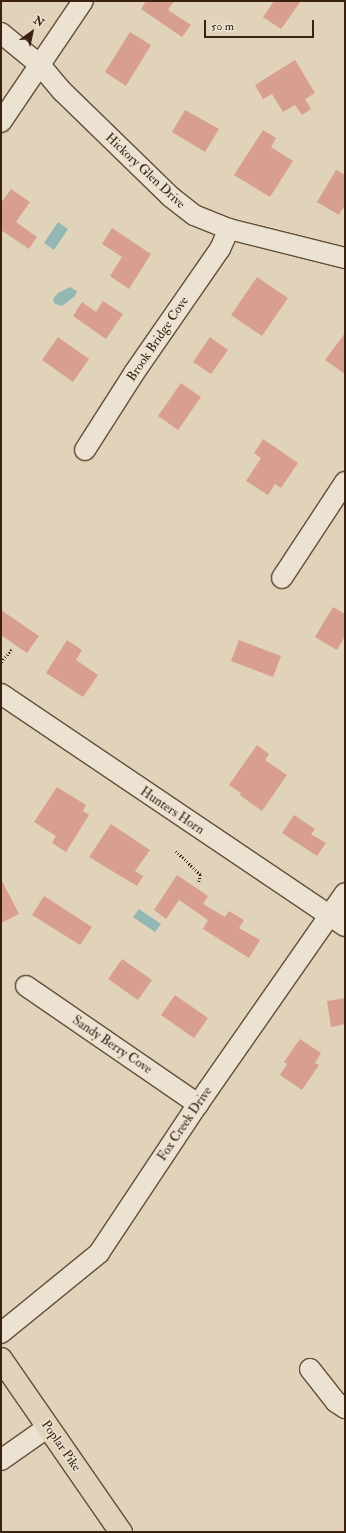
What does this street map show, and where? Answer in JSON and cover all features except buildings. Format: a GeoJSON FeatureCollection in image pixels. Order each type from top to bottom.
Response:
{"type":"FeatureCollection","features":[{"type":"Feature","properties":{"kind":"main road","name":"Poplar Pike"},"geometry":{"type":"LineString","coordinates":[[1,1359],[121,1532]]}},
{"type":"Feature","properties":{"kind":"street"},"geometry":{"type":"LineString","coordinates":[[1,122],[84,1]]}},
{"type":"Feature","properties":{"kind":"street","name":"Hickory Glen Drive"},"geometry":{"type":"LineString","coordinates":[[1,33],[40,65],[62,91],[171,197],[194,215],[229,229],[345,258]]}},
{"type":"Feature","properties":{"kind":"street","name":"Brook Bridge Cove"},"geometry":{"type":"LineString","coordinates":[[85,450],[134,373],[220,249],[229,229]]}},
{"type":"Feature","properties":{"kind":"street"},"geometry":{"type":"LineString","coordinates":[[282,578],[345,482]]}},
{"type":"Feature","properties":{"kind":"street","name":"Hunters Horn"},"geometry":{"type":"LineString","coordinates":[[1,694],[337,921]]}},
{"type":"Feature","properties":{"kind":"street","name":"Fox Creek Drive"},"geometry":{"type":"LineString","coordinates":[[1,1333],[99,1253],[198,1104],[337,921],[345,893]]}},
{"type":"Feature","properties":{"kind":"street","name":"Sandy Berry Cove"},"geometry":{"type":"LineString","coordinates":[[26,986],[198,1104]]}},
{"type":"Feature","properties":{"kind":"street"},"geometry":{"type":"LineString","coordinates":[[310,1369],[336,1402],[345,1408]]}},
{"type":"Feature","properties":{"kind":"street"},"geometry":{"type":"LineString","coordinates":[[1,1460],[48,1427]]}},
{"type":"Feature","properties":{"kind":"path"},"geometry":{"type":"LineString","coordinates":[[1,662],[12,649]]}},
{"type":"Feature","properties":{"kind":"path"},"geometry":{"type":"LineString","coordinates":[[176,851],[201,875],[198,884]]}},
{"type":"Feature","properties":{"kind":"water"},"geometry":{"type":"Polygon","coordinates":[[[58,222],[68,229],[54,250],[44,243],[58,222]]]}},
{"type":"Feature","properties":{"kind":"water"},"geometry":{"type":"Polygon","coordinates":[[[70,287],[77,291],[75,296],[62,306],[55,304],[53,299],[58,293],[70,287]]]}},
{"type":"Feature","properties":{"kind":"water"},"geometry":{"type":"Polygon","coordinates":[[[139,909],[161,924],[155,932],[133,917],[139,909]]]}}]}
